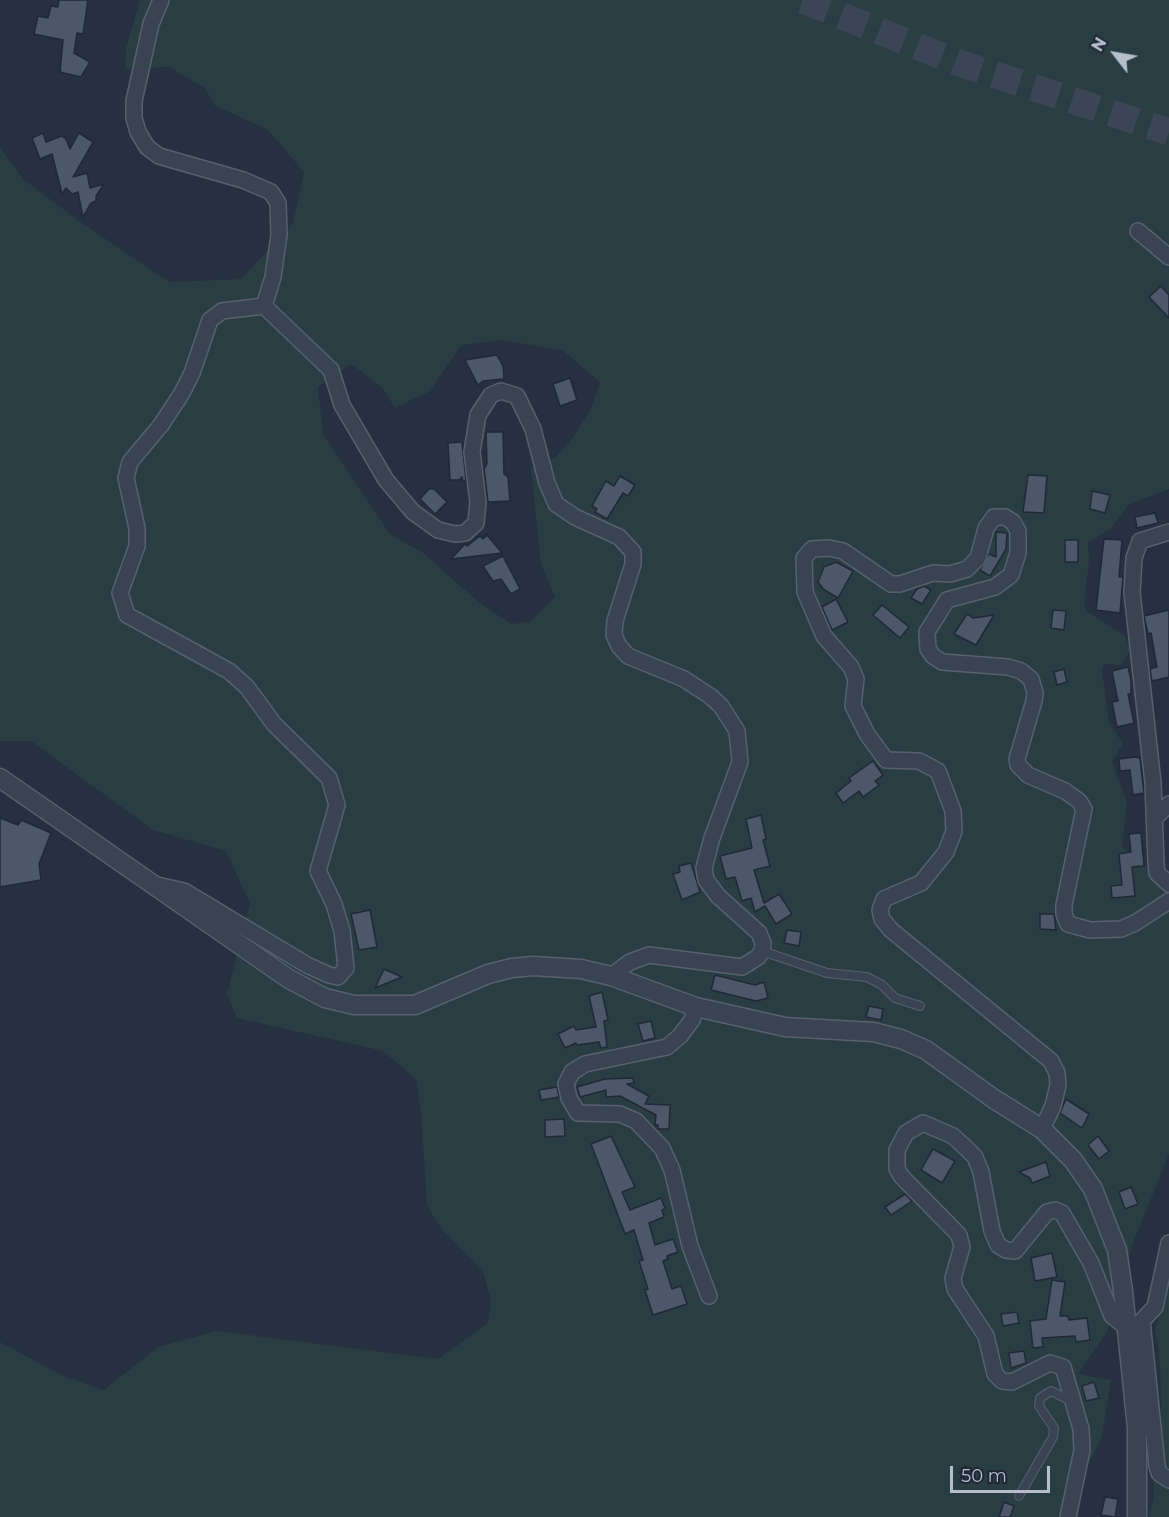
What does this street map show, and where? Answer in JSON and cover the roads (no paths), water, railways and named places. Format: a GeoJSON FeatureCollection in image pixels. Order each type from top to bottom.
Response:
{"type":"FeatureCollection","features":[{"type":"Feature","properties":{"kind":"street"},"geometry":{"type":"LineString","coordinates":[[161,0],[151,24],[134,101],[134,118],[138,132],[147,147],[159,156],[243,180],[271,192],[279,203],[279,235],[273,277],[264,306]]}},
{"type":"Feature","properties":{"kind":"street"},"geometry":{"type":"LineString","coordinates":[[1138,231],[1169,258]]}},
{"type":"Feature","properties":{"kind":"street"},"geometry":{"type":"LineString","coordinates":[[157,885],[184,891],[307,965],[329,975],[338,977],[346,968],[342,931],[334,904],[318,871],[337,805],[329,778],[274,724],[247,687],[230,671],[127,615],[120,593],[137,546],[137,528],[126,478],[129,462],[161,425],[182,393],[192,373],[210,320],[222,311],[264,306]]}},
{"type":"Feature","properties":{"kind":"street"},"geometry":{"type":"LineString","coordinates":[[264,306],[331,370],[342,405],[393,491],[412,512],[438,530],[455,534],[465,533],[476,523],[478,502],[472,452],[478,415],[486,400],[501,391],[509,392],[522,401],[533,429],[547,483],[556,504],[576,517],[619,537],[633,552],[633,564],[615,621],[614,635],[619,646],[635,660],[684,679],[710,696],[721,706],[737,731],[740,762],[712,838],[704,868],[706,880],[718,896],[759,933],[763,943],[762,951],[747,966],[736,968],[650,955],[630,962],[611,976]]}},
{"type":"Feature","properties":{"kind":"street"},"geometry":{"type":"LineString","coordinates":[[1042,1129],[1053,1106],[1058,1085],[1057,1073],[1051,1061],[891,930],[882,919],[880,910],[884,899],[921,883],[946,852],[954,831],[953,811],[938,771],[920,761],[886,760],[867,735],[853,706],[856,679],[851,667],[824,636],[805,592],[804,558],[812,549],[829,548],[843,551],[891,584],[900,584],[933,573],[950,574],[967,568],[978,558],[986,528],[994,517],[1005,517],[1013,522],[1018,531],[1018,554],[1011,574],[994,587],[946,600],[927,632],[928,649],[933,657],[942,662],[1008,667],[1021,671],[1030,679],[1035,693],[1034,701],[1017,759],[1018,765],[1028,775],[1065,791],[1079,801],[1084,809],[1064,904],[1064,914],[1068,924],[1090,930],[1121,929],[1135,923],[1169,901]]}},
{"type":"Feature","properties":{"kind":"street"},"geometry":{"type":"LineString","coordinates":[[1169,532],[1140,541],[1132,576],[1155,819],[1157,873],[1169,884]]}},
{"type":"Feature","properties":{"kind":"street"},"geometry":{"type":"LineString","coordinates":[[0,778],[157,885],[289,979],[325,998],[354,1005],[383,1008],[415,1005],[488,974],[512,968],[533,966],[581,969],[611,976],[696,1007],[785,1027],[873,1032],[901,1039],[934,1056],[994,1099],[1042,1129],[1073,1160],[1093,1189],[1106,1217],[1117,1250],[1134,1324],[1157,1466],[1159,1473],[1169,1480]]}},
{"type":"Feature","properties":{"kind":"street"},"geometry":{"type":"LineString","coordinates":[[1155,819],[1169,804]]}},
{"type":"Feature","properties":{"kind":"street"},"geometry":{"type":"LineString","coordinates":[[696,1007],[692,1020],[680,1036],[667,1047],[585,1064],[572,1072],[566,1084],[569,1098],[578,1113],[620,1114],[636,1121],[662,1148],[672,1170],[690,1246],[709,1296]]}},
{"type":"Feature","properties":{"kind":"street"},"geometry":{"type":"LineString","coordinates":[[1068,1517],[1082,1450],[1081,1429],[1063,1367],[1054,1362],[1017,1381],[1002,1381],[995,1374],[986,1336],[955,1289],[953,1278],[962,1247],[959,1235],[897,1169],[897,1150],[906,1133],[923,1123],[933,1125],[953,1137],[975,1157],[981,1172],[992,1232],[998,1245],[1006,1250],[1015,1251],[1047,1212],[1055,1210],[1062,1213],[1091,1263],[1112,1316],[1134,1324]]}},
{"type":"Feature","properties":{"kind":"street"},"geometry":{"type":"LineString","coordinates":[[1137,1517],[1134,1324],[1157,1302],[1169,1243]]}},
{"type":"Feature","properties":{"kind":"lane"},"geometry":{"type":"LineString","coordinates":[[762,951],[826,973],[867,977],[882,985],[895,998],[920,1006]]}},
{"type":"Feature","properties":{"kind":"lane"},"geometry":{"type":"LineString","coordinates":[[1019,1496],[1053,1437],[1054,1428],[1039,1406],[1040,1398],[1051,1391],[1073,1402]]}},
{"type":"Feature","properties":{"kind":"tunnel"},"geometry":{"type":"LineString","coordinates":[[803,0],[956,62],[1169,132]]}}]}
